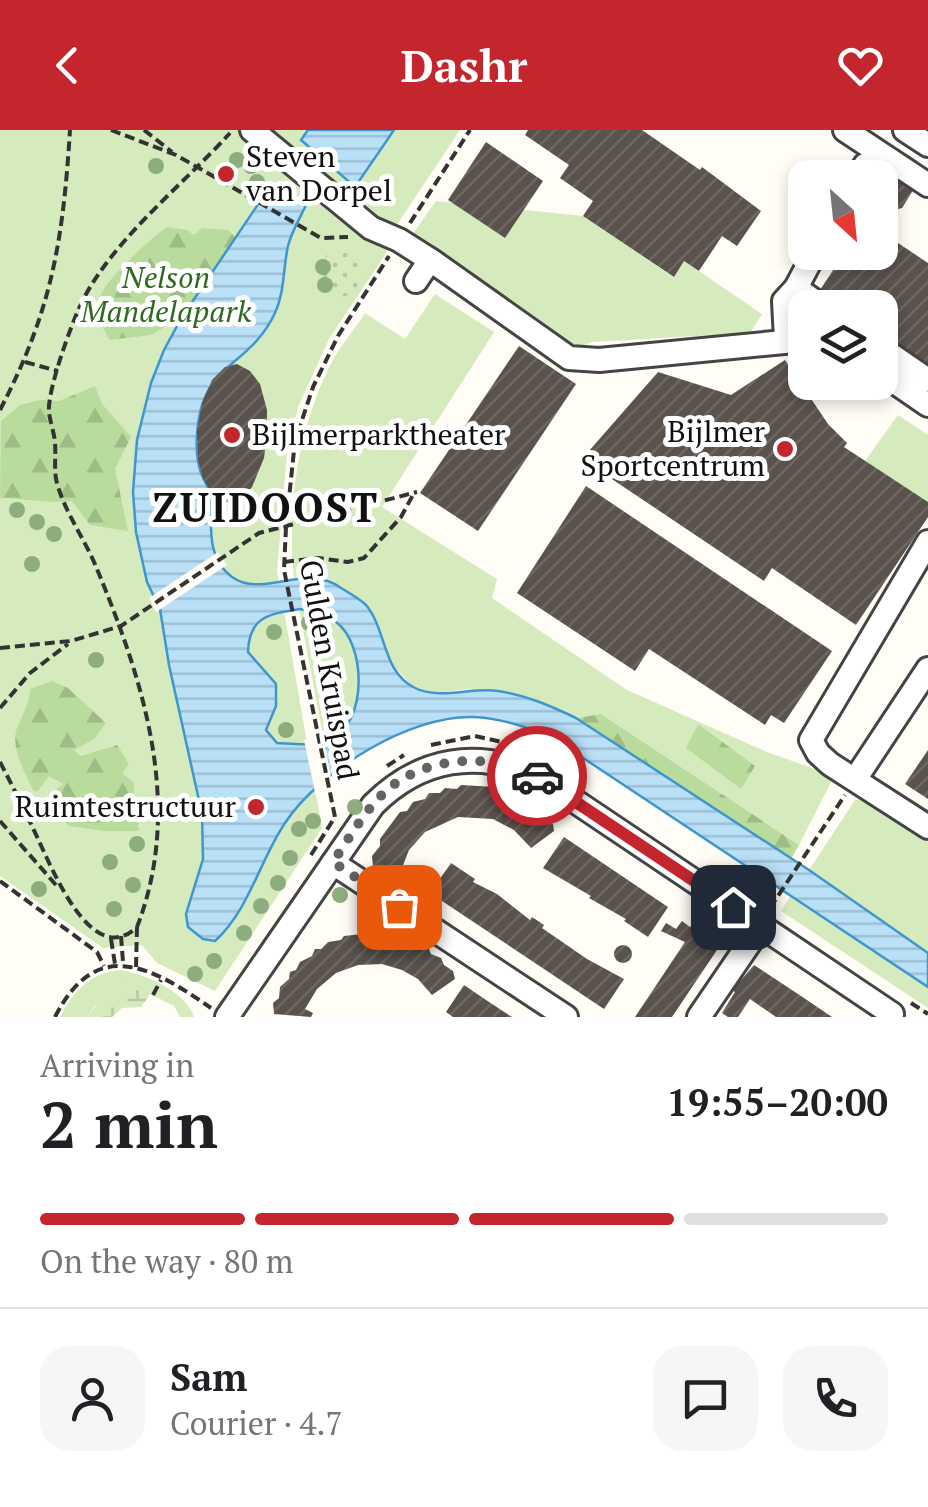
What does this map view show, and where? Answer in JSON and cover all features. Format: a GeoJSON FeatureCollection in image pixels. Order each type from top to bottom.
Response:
{"type":"FeatureCollection","features":[{"type":"Feature","properties":{"kind":"street"},"geometry":{"type":"LineString","coordinates":[[252,130],[371,228],[430,260],[569,358],[599,360],[788,341]]}},
{"type":"Feature","properties":{"kind":"street"},"geometry":{"type":"LineString","coordinates":[[846,130],[928,185]]}},
{"type":"Feature","properties":{"kind":"street"},"geometry":{"type":"LineString","coordinates":[[905,130],[928,145]]}},
{"type":"Feature","properties":{"kind":"street"},"geometry":{"type":"LineString","coordinates":[[416,281],[430,260]]}},
{"type":"Feature","properties":{"kind":"street"},"geometry":{"type":"LineString","coordinates":[[799,290],[796,288],[806,270]]}},
{"type":"Feature","properties":{"kind":"street"},"geometry":{"type":"LineString","coordinates":[[898,359],[928,380]]}},
{"type":"Feature","properties":{"kind":"street"},"geometry":{"type":"LineString","coordinates":[[898,384],[928,404]]}},
{"type":"Feature","properties":{"kind":"street"},"geometry":{"type":"LineString","coordinates":[[928,542],[811,740],[830,764],[928,827]]}},
{"type":"Feature","properties":{"kind":"street"},"geometry":{"type":"LineString","coordinates":[[856,778],[928,669]]}},
{"type":"Feature","properties":{"kind":"street"},"geometry":{"type":"LineString","coordinates":[[231,1012],[373,805],[394,784],[438,764],[480,761],[539,777],[766,916],[892,1014]]}},
{"type":"Feature","properties":{"kind":"street"},"geometry":{"type":"LineString","coordinates":[[333,862],[566,1017]]}},
{"type":"Feature","properties":{"kind":"street"},"geometry":{"type":"LineString","coordinates":[[698,1017],[766,916]]}},
{"type":"Feature","properties":{"kind":"path"},"geometry":{"type":"LineString","coordinates":[[0,410],[25,362],[58,254],[70,130]]}},
{"type":"Feature","properties":{"kind":"path"},"geometry":{"type":"LineString","coordinates":[[111,130],[176,155],[321,238],[343,239],[371,228]]}},
{"type":"Feature","properties":{"kind":"path"},"geometry":{"type":"LineString","coordinates":[[144,130],[176,155]]}},
{"type":"Feature","properties":{"kind":"path"},"geometry":{"type":"LineString","coordinates":[[136,968],[137,927],[155,868],[160,828],[154,744],[120,626],[86,540],[60,494],[49,411],[80,305],[99,275],[130,237],[234,130]]}},
{"type":"Feature","properties":{"kind":"path","name":"Gulden Kruispad"},"geometry":{"type":"LineString","coordinates":[[304,865],[335,817],[284,570],[295,441],[313,387],[338,336],[470,130]]}},
{"type":"Feature","properties":{"kind":"path"},"geometry":{"type":"LineString","coordinates":[[25,362],[58,372]]}},
{"type":"Feature","properties":{"kind":"path"},"geometry":{"type":"LineString","coordinates":[[0,648],[71,641],[120,626],[260,534],[415,492],[401,518],[364,558],[348,562],[318,558],[284,562]]}},
{"type":"Feature","properties":{"kind":"path"},"geometry":{"type":"LineString","coordinates":[[0,708],[30,672],[71,641]]}},
{"type":"Feature","properties":{"kind":"path"},"geometry":{"type":"LineString","coordinates":[[0,762],[60,888]]}},
{"type":"Feature","properties":{"kind":"path"},"geometry":{"type":"LineString","coordinates":[[766,916],[856,778]]}},
{"type":"Feature","properties":{"kind":"path"},"geometry":{"type":"LineString","coordinates":[[0,821],[95,930],[111,937],[137,927]]}},
{"type":"Feature","properties":{"kind":"path"},"geometry":{"type":"LineString","coordinates":[[0,881],[97,952],[104,966]]}},
{"type":"Feature","properties":{"kind":"path"},"geometry":{"type":"LineString","coordinates":[[121,936],[123,964]]}},
{"type":"Feature","properties":{"kind":"path"},"geometry":{"type":"LineString","coordinates":[[111,937],[114,964]]}},
{"type":"Feature","properties":{"kind":"path"},"geometry":{"type":"LineString","coordinates":[[55,1017],[72,988],[104,966],[114,964],[136,968],[231,1012]]}},
{"type":"Feature","properties":{"kind":"path"},"geometry":{"type":"LineString","coordinates":[[153,995],[162,980]]}},
{"type":"Feature","properties":{"kind":"green space","name":"Nelson Mandelapark"},"geometry":{"type":"Polygon","coordinates":[[[0,130],[460,130],[396,226],[385,255],[329,339],[298,407],[287,453],[277,571],[322,828],[215,991],[157,963],[142,945],[103,948],[0,876],[0,130]]]}},
{"type":"Feature","properties":{"kind":"green space"},"geometry":{"type":"Polygon","coordinates":[[[436,201],[583,216],[673,277],[684,261],[762,314],[750,333],[592,342],[579,347],[505,301],[412,235],[436,201]]]}},
{"type":"Feature","properties":{"kind":"green space"},"geometry":{"type":"Polygon","coordinates":[[[167,227],[194,235],[202,228],[228,230],[236,238],[182,317],[151,335],[110,340],[101,319],[101,295],[120,269],[167,227]]]}},
{"type":"Feature","properties":{"kind":"green space"},"geometry":{"type":"Polygon","coordinates":[[[340,251],[356,258],[363,274],[356,290],[340,297],[324,290],[317,274],[324,258],[340,251]]]}},
{"type":"Feature","properties":{"kind":"green space"},"geometry":{"type":"Polygon","coordinates":[[[435,294],[494,332],[382,507],[497,579],[492,598],[627,690],[767,752],[834,776],[799,845],[601,714],[576,718],[539,701],[468,689],[435,693],[414,688],[311,577],[294,578],[292,525],[297,472],[308,421],[331,364],[365,313],[405,339],[435,294]]]}},
{"type":"Feature","properties":{"kind":"green space"},"geometry":{"type":"Polygon","coordinates":[[[95,386],[102,404],[131,437],[115,469],[128,531],[90,525],[72,501],[0,498],[1,421],[20,405],[59,401],[95,386]]]}},
{"type":"Feature","properties":{"kind":"green space"},"geometry":{"type":"Polygon","coordinates":[[[898,415],[928,435],[928,502],[865,461],[898,415]]]}},
{"type":"Feature","properties":{"kind":"green space"},"geometry":{"type":"Polygon","coordinates":[[[299,609],[324,615],[337,623],[354,650],[358,668],[355,704],[349,720],[324,741],[299,609]]]}},
{"type":"Feature","properties":{"kind":"green space"},"geometry":{"type":"Polygon","coordinates":[[[52,681],[68,688],[106,723],[94,739],[74,750],[81,756],[117,745],[129,764],[122,773],[133,782],[139,831],[69,826],[50,808],[49,795],[63,784],[49,776],[37,792],[33,790],[19,760],[15,735],[30,689],[52,681]]]}},
{"type":"Feature","properties":{"kind":"green space"},"geometry":{"type":"Polygon","coordinates":[[[601,714],[799,845],[791,859],[576,718],[601,714]]]}},
{"type":"Feature","properties":{"kind":"green space"},"geometry":{"type":"Polygon","coordinates":[[[698,724],[755,766],[741,789],[686,748],[698,724]]]}},
{"type":"Feature","properties":{"kind":"green space"},"geometry":{"type":"Polygon","coordinates":[[[865,799],[928,842],[928,953],[809,870],[855,800],[865,799]]]}},
{"type":"Feature","properties":{"kind":"green space"},"geometry":{"type":"Polygon","coordinates":[[[791,895],[928,987],[928,1008],[781,911],[791,895]]]}},
{"type":"Feature","properties":{"kind":"green space"},"geometry":{"type":"Polygon","coordinates":[[[118,970],[163,985],[183,999],[194,1017],[180,1017],[174,1006],[150,994],[153,990],[95,1006],[87,1017],[60,1017],[83,986],[118,970]]]}},
{"type":"Feature","properties":{"kind":"green space"},"geometry":{"type":"Polygon","coordinates":[[[127,981],[153,990],[141,1007],[122,1008],[112,1017],[87,1017],[110,989],[127,981]]]}},
{"type":"Feature","properties":{"kind":"water"},"geometry":{"type":"Polygon","coordinates":[[[308,130],[394,130],[355,187],[301,140],[308,130]]]}},
{"type":"Feature","properties":{"kind":"water"},"geometry":{"type":"Polygon","coordinates":[[[291,195],[306,205],[288,246],[278,305],[264,332],[216,379],[200,411],[198,459],[211,497],[214,552],[224,570],[244,583],[313,578],[351,594],[373,615],[396,672],[415,688],[434,693],[508,693],[576,718],[928,953],[928,987],[553,738],[514,724],[473,717],[422,725],[343,766],[300,803],[285,823],[227,929],[215,941],[203,939],[188,927],[186,914],[203,859],[202,814],[160,609],[147,582],[136,532],[133,492],[137,440],[151,383],[182,317],[263,197],[277,203],[291,195]],[[300,609],[262,619],[249,640],[248,652],[276,684],[276,706],[266,730],[277,743],[311,744],[331,739],[352,717],[357,700],[357,664],[346,633],[332,619],[300,609]]]}},
{"type":"Feature","properties":{"kind":"pier"},"geometry":{"type":"Polygon","coordinates":[[[218,552],[227,565],[156,612],[149,598],[218,552]]]}},
{"type":"Feature","properties":{"kind":"pier"},"geometry":{"type":"Polygon","coordinates":[[[323,736],[332,782],[316,797],[304,740],[323,736]]]}},
{"type":"Feature","properties":{"kind":"building"},"geometry":{"type":"Polygon","coordinates":[[[528,130],[642,130],[700,170],[702,167],[761,211],[737,246],[722,236],[699,271],[684,261],[674,277],[583,216],[593,201],[560,178],[569,165],[525,135],[528,130]]]}},
{"type":"Feature","properties":{"kind":"building"},"geometry":{"type":"Polygon","coordinates":[[[486,142],[543,181],[505,238],[448,200],[486,142]]]}},
{"type":"Feature","properties":{"kind":"building"},"geometry":{"type":"Polygon","coordinates":[[[898,149],[917,161],[917,184],[898,209],[898,160],[890,160],[898,149]]]}},
{"type":"Feature","properties":{"kind":"building"},"geometry":{"type":"Polygon","coordinates":[[[898,243],[928,263],[928,370],[898,350],[898,290],[820,290],[833,270],[898,270],[898,243]]]}},
{"type":"Feature","properties":{"kind":"building"},"geometry":{"type":"Polygon","coordinates":[[[519,346],[576,384],[478,531],[420,493],[519,346]]]}},
{"type":"Feature","properties":{"kind":"building","name":"Bijlmer Sportcentrum"},"geometry":{"type":"Polygon","coordinates":[[[785,360],[788,400],[812,400],[847,443],[844,447],[928,502],[928,517],[856,625],[772,568],[764,581],[582,459],[658,372],[731,395],[785,360]]]}},
{"type":"Feature","properties":{"kind":"building","name":"Bijlmerparktheater"},"geometry":{"type":"Polygon","coordinates":[[[237,364],[250,371],[260,384],[267,410],[267,433],[264,458],[252,487],[241,499],[226,503],[213,495],[203,479],[197,431],[202,403],[212,380],[225,367],[237,364]]]}},
{"type":"Feature","properties":{"kind":"building"},"geometry":{"type":"Polygon","coordinates":[[[586,486],[832,651],[784,723],[771,715],[765,725],[649,649],[635,671],[517,593],[586,486]]]}},
{"type":"Feature","properties":{"kind":"building"},"geometry":{"type":"Polygon","coordinates":[[[928,750],[928,799],[905,784],[928,750]]]}},
{"type":"Feature","properties":{"kind":"building"},"geometry":{"type":"Polygon","coordinates":[[[461,785],[496,787],[501,792],[513,793],[542,811],[554,831],[531,848],[514,830],[493,819],[458,817],[425,832],[409,850],[400,873],[373,867],[372,856],[380,839],[400,812],[429,793],[461,785]]]}},
{"type":"Feature","properties":{"kind":"building"},"geometry":{"type":"Polygon","coordinates":[[[564,837],[668,907],[648,937],[543,868],[564,837]]]}},
{"type":"Feature","properties":{"kind":"building"},"geometry":{"type":"Polygon","coordinates":[[[451,863],[587,959],[624,979],[604,1009],[430,893],[451,863]]]}},
{"type":"Feature","properties":{"kind":"building"},"geometry":{"type":"Polygon","coordinates":[[[682,921],[712,936],[710,940],[719,947],[672,1017],[635,1017],[685,942],[661,931],[666,923],[676,929],[682,921]]]}},
{"type":"Feature","properties":{"kind":"building"},"geometry":{"type":"Polygon","coordinates":[[[380,932],[429,949],[453,971],[455,979],[432,995],[418,979],[402,970],[382,964],[358,965],[336,973],[317,989],[305,1009],[313,1013],[311,1017],[274,1014],[273,1003],[279,998],[280,987],[315,949],[344,936],[380,932]]]}},
{"type":"Feature","properties":{"kind":"building"},"geometry":{"type":"Polygon","coordinates":[[[623,945],[632,954],[623,963],[614,954],[623,945]]]}},
{"type":"Feature","properties":{"kind":"building"},"geometry":{"type":"Polygon","coordinates":[[[754,965],[832,1017],[776,1017],[750,999],[738,1017],[728,1017],[722,1013],[735,992],[732,990],[754,965]]]}},
{"type":"Feature","properties":{"kind":"building"},"geometry":{"type":"Polygon","coordinates":[[[464,985],[512,1017],[453,1017],[446,1012],[464,985]]]}},
{"type":"Feature","properties":{"kind":"way so far"},"geometry":{"type":"LineString","coordinates":[[399,907],[333,862],[373,805],[394,784],[420,770],[460,761],[501,764],[537,776]]}},
{"type":"Feature","properties":{"kind":"place","name":"Steven van Dorpel"},"geometry":{"type":"Point","coordinates":[226,174]}},
{"type":"Feature","properties":{"kind":"place","name":"Bijlmerparktheater"},"geometry":{"type":"Point","coordinates":[232,435]}},
{"type":"Feature","properties":{"kind":"place","name":"Bijlmer Sportcentrum"},"geometry":{"type":"Point","coordinates":[785,449]}},
{"type":"Feature","properties":{"kind":"place","name":"Ruimtestructuur"},"geometry":{"type":"Point","coordinates":[256,807]}},
{"type":"Feature","properties":{"kind":"district","name":"ZUIDOOST"},"geometry":{"type":"Point","coordinates":[266,508]}},
{"type":"Feature","properties":{"kind":"route"},"geometry":{"type":"LineString","coordinates":[[537,776],[733,907]]}}]}
